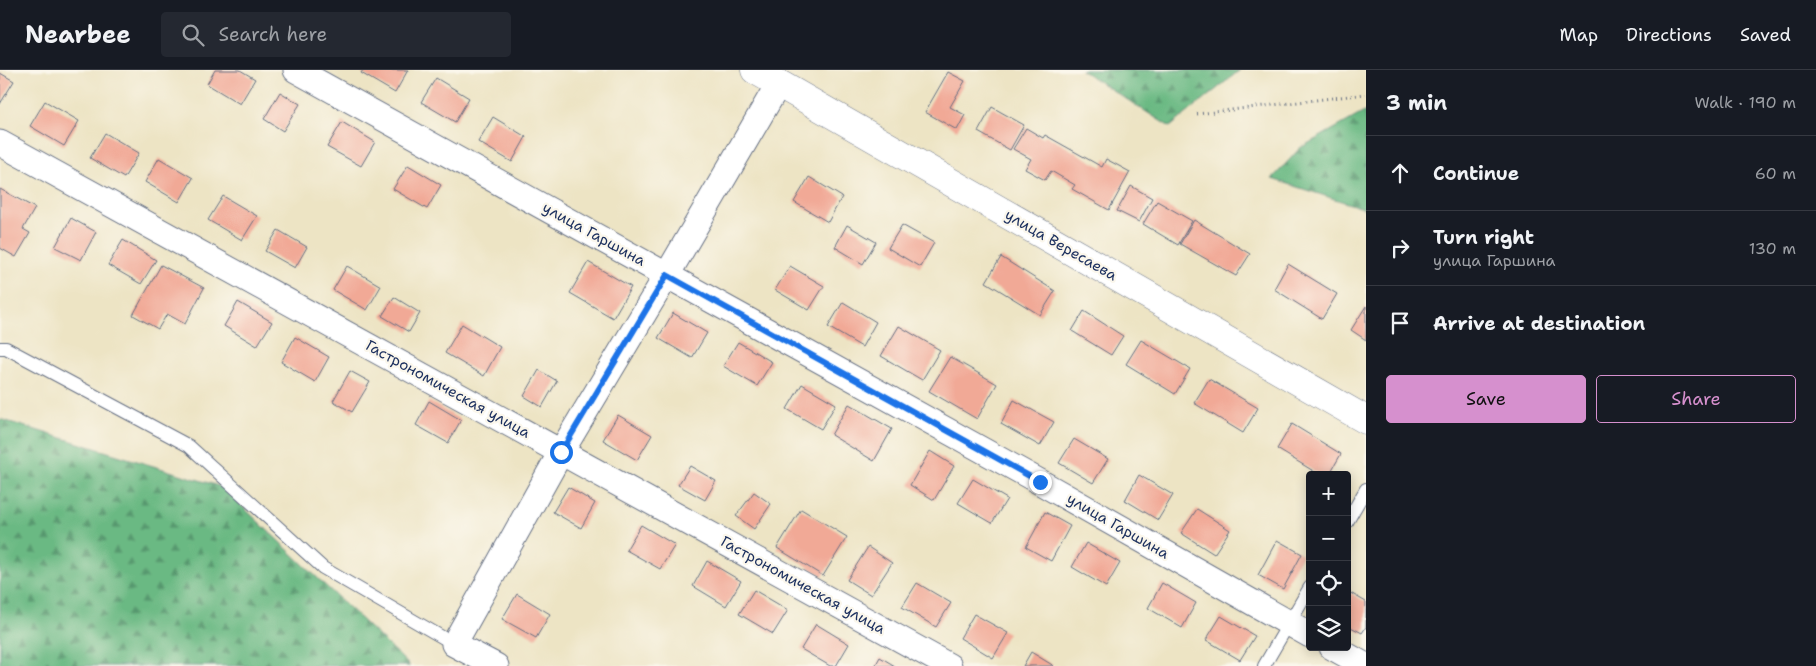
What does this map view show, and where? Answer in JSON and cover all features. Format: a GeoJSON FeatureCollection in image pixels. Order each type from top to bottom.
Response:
{"type":"FeatureCollection","features":[{"type":"Feature","properties":{"kind":"street","name":"улица Гаршина"},"geometry":{"type":"LineString","coordinates":[[296,70],[1031,477],[1299,629]]}},
{"type":"Feature","properties":{"kind":"street","name":"улица Вересаева"},"geometry":{"type":"LineString","coordinates":[[755,70],[1366,420]]}},
{"type":"Feature","properties":{"kind":"street"},"geometry":{"type":"LineString","coordinates":[[496,666],[454,644],[561,452],[667,275],[778,83]]}},
{"type":"Feature","properties":{"kind":"street","name":"Гастрономическая улица"},"geometry":{"type":"LineString","coordinates":[[0,143],[948,666]]}},
{"type":"Feature","properties":{"kind":"street"},"geometry":{"type":"LineString","coordinates":[[1339,651],[1366,666]]}},
{"type":"Feature","properties":{"kind":"lane"},"geometry":{"type":"LineString","coordinates":[[0,348],[6,348],[188,446],[323,568],[454,644]]}},
{"type":"Feature","properties":{"kind":"lane"},"geometry":{"type":"LineString","coordinates":[[1350,516],[1366,489]]}},
{"type":"Feature","properties":{"kind":"lane"},"geometry":{"type":"LineString","coordinates":[[1264,666],[1299,629],[1306,602]]}},
{"type":"Feature","properties":{"kind":"path"},"geometry":{"type":"LineString","coordinates":[[1197,114],[1366,94]]}},
{"type":"Feature","properties":{"kind":"green space"},"geometry":{"type":"Polygon","coordinates":[[[1081,70],[1240,70],[1170,127],[1081,70]]]}},
{"type":"Feature","properties":{"kind":"green space"},"geometry":{"type":"Polygon","coordinates":[[[1366,111],[1366,209],[1272,179],[1300,148],[1366,111]]]}},
{"type":"Feature","properties":{"kind":"green space"},"geometry":{"type":"Polygon","coordinates":[[[0,419],[222,487],[410,666],[0,666],[0,419]]]}},
{"type":"Feature","properties":{"kind":"building"},"geometry":{"type":"Polygon","coordinates":[[[215,70],[240,70],[255,79],[240,104],[207,84],[215,70]]]}},
{"type":"Feature","properties":{"kind":"building"},"geometry":{"type":"Polygon","coordinates":[[[363,70],[408,70],[395,93],[361,73],[363,70]]]}},
{"type":"Feature","properties":{"kind":"building"},"geometry":{"type":"Polygon","coordinates":[[[948,72],[965,81],[950,107],[965,115],[957,130],[925,112],[948,72]]]}},
{"type":"Feature","properties":{"kind":"building"},"geometry":{"type":"Polygon","coordinates":[[[0,73],[14,81],[0,104],[0,73]]]}},
{"type":"Feature","properties":{"kind":"building"},"geometry":{"type":"Polygon","coordinates":[[[436,78],[469,98],[455,122],[421,102],[436,78]]]}},
{"type":"Feature","properties":{"kind":"building"},"geometry":{"type":"Polygon","coordinates":[[[280,92],[300,104],[283,131],[264,119],[280,92]]]}},
{"type":"Feature","properties":{"kind":"building"},"geometry":{"type":"Polygon","coordinates":[[[45,101],[79,121],[64,146],[30,126],[45,101]]]}},
{"type":"Feature","properties":{"kind":"building"},"geometry":{"type":"Polygon","coordinates":[[[992,107],[1024,125],[1010,150],[978,132],[992,107]]]}},
{"type":"Feature","properties":{"kind":"building"},"geometry":{"type":"Polygon","coordinates":[[[493,117],[526,137],[512,162],[478,142],[493,117]]]}},
{"type":"Feature","properties":{"kind":"building"},"geometry":{"type":"Polygon","coordinates":[[[342,122],[375,142],[361,166],[327,147],[342,122]]]}},
{"type":"Feature","properties":{"kind":"building"},"geometry":{"type":"Polygon","coordinates":[[[1026,128],[1043,138],[1045,135],[1102,167],[1106,159],[1130,172],[1109,210],[1072,189],[1075,185],[1051,171],[1045,180],[1025,169],[1031,159],[1013,149],[1026,128]]]}},
{"type":"Feature","properties":{"kind":"building"},"geometry":{"type":"Polygon","coordinates":[[[105,133],[139,153],[124,178],[90,158],[105,133]]]}},
{"type":"Feature","properties":{"kind":"building"},"geometry":{"type":"Polygon","coordinates":[[[159,158],[193,178],[179,202],[145,182],[159,158]]]}},
{"type":"Feature","properties":{"kind":"building"},"geometry":{"type":"Polygon","coordinates":[[[408,165],[441,185],[427,209],[393,189],[408,165]]]}},
{"type":"Feature","properties":{"kind":"building"},"geometry":{"type":"Polygon","coordinates":[[[809,177],[842,197],[828,222],[794,202],[809,177]]]}},
{"type":"Feature","properties":{"kind":"building"},"geometry":{"type":"Polygon","coordinates":[[[1131,186],[1152,198],[1139,222],[1117,211],[1131,186]]]}},
{"type":"Feature","properties":{"kind":"building"},"geometry":{"type":"Polygon","coordinates":[[[0,189],[35,208],[23,229],[30,233],[16,257],[0,248],[0,189]]]}},
{"type":"Feature","properties":{"kind":"building"},"geometry":{"type":"Polygon","coordinates":[[[223,196],[257,216],[242,240],[208,220],[223,196]]]}},
{"type":"Feature","properties":{"kind":"building"},"geometry":{"type":"Polygon","coordinates":[[[1157,201],[1192,221],[1178,245],[1143,224],[1157,201]]]}},
{"type":"Feature","properties":{"kind":"building"},"geometry":{"type":"Polygon","coordinates":[[[71,218],[96,232],[81,260],[55,247],[71,218]]]}},
{"type":"Feature","properties":{"kind":"building"},"geometry":{"type":"Polygon","coordinates":[[[1194,220],[1250,254],[1236,276],[1180,244],[1194,220]]]}},
{"type":"Feature","properties":{"kind":"building"},"geometry":{"type":"Polygon","coordinates":[[[847,225],[876,242],[863,264],[835,247],[847,225]]]}},
{"type":"Feature","properties":{"kind":"building"},"geometry":{"type":"Polygon","coordinates":[[[902,225],[934,243],[920,267],[888,248],[902,225]]]}},
{"type":"Feature","properties":{"kind":"building"},"geometry":{"type":"Polygon","coordinates":[[[278,230],[307,247],[295,268],[265,251],[278,230]]]}},
{"type":"Feature","properties":{"kind":"building"},"geometry":{"type":"Polygon","coordinates":[[[123,240],[156,260],[141,284],[108,265],[123,240]]]}},
{"type":"Feature","properties":{"kind":"building"},"geometry":{"type":"Polygon","coordinates":[[[1001,257],[1055,291],[1040,315],[986,282],[1001,257]]]}},
{"type":"Feature","properties":{"kind":"building"},"geometry":{"type":"Polygon","coordinates":[[[588,262],[631,287],[613,318],[570,293],[588,262]]]}},
{"type":"Feature","properties":{"kind":"building"},"geometry":{"type":"Polygon","coordinates":[[[1288,264],[1337,294],[1322,319],[1274,289],[1288,264]]]}},
{"type":"Feature","properties":{"kind":"building"},"geometry":{"type":"Polygon","coordinates":[[[161,265],[204,288],[185,324],[167,314],[158,329],[133,315],[161,265]]]}},
{"type":"Feature","properties":{"kind":"building"},"geometry":{"type":"Polygon","coordinates":[[[347,266],[381,286],[367,310],[333,290],[347,266]]]}},
{"type":"Feature","properties":{"kind":"building"},"geometry":{"type":"Polygon","coordinates":[[[790,266],[824,286],[809,310],[775,290],[790,266]]]}},
{"type":"Feature","properties":{"kind":"building"},"geometry":{"type":"Polygon","coordinates":[[[394,297],[420,313],[409,332],[382,316],[394,297]]]}},
{"type":"Feature","properties":{"kind":"building"},"geometry":{"type":"Polygon","coordinates":[[[238,302],[272,322],[257,346],[224,326],[238,302]]]}},
{"type":"Feature","properties":{"kind":"building"},"geometry":{"type":"Polygon","coordinates":[[[843,302],[876,322],[862,347],[828,327],[843,302]]]}},
{"type":"Feature","properties":{"kind":"building"},"geometry":{"type":"Polygon","coordinates":[[[1366,306],[1366,340],[1351,330],[1366,306]]]}},
{"type":"Feature","properties":{"kind":"building"},"geometry":{"type":"Polygon","coordinates":[[[1084,311],[1123,336],[1111,355],[1072,331],[1084,311]]]}},
{"type":"Feature","properties":{"kind":"building"},"geometry":{"type":"Polygon","coordinates":[[[673,313],[707,333],[692,358],[658,338],[673,313]]]}},
{"type":"Feature","properties":{"kind":"building"},"geometry":{"type":"Polygon","coordinates":[[[462,324],[500,347],[484,376],[445,353],[462,324]]]}},
{"type":"Feature","properties":{"kind":"building"},"geometry":{"type":"Polygon","coordinates":[[[899,326],[940,350],[922,380],[881,356],[899,326]]]}},
{"type":"Feature","properties":{"kind":"building"},"geometry":{"type":"Polygon","coordinates":[[[295,337],[329,357],[315,382],[281,362],[295,337]]]}},
{"type":"Feature","properties":{"kind":"building"},"geometry":{"type":"Polygon","coordinates":[[[1141,340],[1190,369],[1175,394],[1126,364],[1141,340]]]}},
{"type":"Feature","properties":{"kind":"building"},"geometry":{"type":"Polygon","coordinates":[[[738,342],[772,362],[757,386],[723,366],[738,342]]]}},
{"type":"Feature","properties":{"kind":"building"},"geometry":{"type":"Polygon","coordinates":[[[950,357],[997,384],[977,419],[929,391],[950,357]]]}},
{"type":"Feature","properties":{"kind":"building"},"geometry":{"type":"Polygon","coordinates":[[[539,370],[557,381],[542,407],[524,396],[539,370]]]}},
{"type":"Feature","properties":{"kind":"building"},"geometry":{"type":"Polygon","coordinates":[[[350,371],[370,382],[352,412],[333,401],[350,371]]]}},
{"type":"Feature","properties":{"kind":"building"},"geometry":{"type":"Polygon","coordinates":[[[1209,379],[1258,408],[1243,433],[1194,403],[1209,379]]]}},
{"type":"Feature","properties":{"kind":"building"},"geometry":{"type":"Polygon","coordinates":[[[802,384],[836,404],[821,429],[787,409],[802,384]]]}},
{"type":"Feature","properties":{"kind":"building"},"geometry":{"type":"Polygon","coordinates":[[[1014,400],[1054,422],[1040,446],[1001,424],[1014,400]]]}},
{"type":"Feature","properties":{"kind":"building"},"geometry":{"type":"Polygon","coordinates":[[[429,401],[461,420],[448,443],[416,425],[429,401]]]}},
{"type":"Feature","properties":{"kind":"building"},"geometry":{"type":"Polygon","coordinates":[[[849,404],[892,429],[874,461],[831,435],[849,404]]]}},
{"type":"Feature","properties":{"kind":"building"},"geometry":{"type":"Polygon","coordinates":[[[618,415],[652,435],[637,460],[603,440],[618,415]]]}},
{"type":"Feature","properties":{"kind":"building"},"geometry":{"type":"Polygon","coordinates":[[[1292,424],[1341,454],[1331,471],[1313,471],[1277,449],[1292,424]]]}},
{"type":"Feature","properties":{"kind":"building"},"geometry":{"type":"Polygon","coordinates":[[[1074,439],[1108,459],[1093,483],[1059,463],[1074,439]]]}},
{"type":"Feature","properties":{"kind":"building"},"geometry":{"type":"Polygon","coordinates":[[[930,451],[954,466],[934,500],[910,485],[930,451]]]}},
{"type":"Feature","properties":{"kind":"building"},"geometry":{"type":"Polygon","coordinates":[[[690,466],[716,481],[705,500],[678,485],[690,466]]]}},
{"type":"Feature","properties":{"kind":"building"},"geometry":{"type":"Polygon","coordinates":[[[1139,475],[1173,495],[1158,520],[1125,500],[1139,475]]]}},
{"type":"Feature","properties":{"kind":"building"},"geometry":{"type":"Polygon","coordinates":[[[973,479],[1007,499],[992,523],[958,503],[973,479]]]}},
{"type":"Feature","properties":{"kind":"building"},"geometry":{"type":"Polygon","coordinates":[[[568,487],[595,503],[581,528],[553,512],[568,487]]]}},
{"type":"Feature","properties":{"kind":"building"},"geometry":{"type":"Polygon","coordinates":[[[754,492],[771,504],[754,529],[736,516],[754,492]]]}},
{"type":"Feature","properties":{"kind":"building"},"geometry":{"type":"Polygon","coordinates":[[[801,509],[847,537],[823,576],[777,548],[801,509]]]}},
{"type":"Feature","properties":{"kind":"building"},"geometry":{"type":"Polygon","coordinates":[[[1197,509],[1230,530],[1214,554],[1181,533],[1197,509]]]}},
{"type":"Feature","properties":{"kind":"building"},"geometry":{"type":"Polygon","coordinates":[[[1045,512],[1070,526],[1051,561],[1026,547],[1045,512]]]}},
{"type":"Feature","properties":{"kind":"building"},"geometry":{"type":"Polygon","coordinates":[[[641,525],[675,545],[660,569],[626,550],[641,525]]]}},
{"type":"Feature","properties":{"kind":"building"},"geometry":{"type":"Polygon","coordinates":[[[1277,540],[1302,554],[1283,589],[1258,575],[1277,540]]]}},
{"type":"Feature","properties":{"kind":"building"},"geometry":{"type":"Polygon","coordinates":[[[1086,543],[1120,563],[1106,587],[1072,567],[1086,543]]]}},
{"type":"Feature","properties":{"kind":"building"},"geometry":{"type":"Polygon","coordinates":[[[868,547],[892,563],[871,595],[847,580],[868,547]]]}},
{"type":"Feature","properties":{"kind":"building"},"geometry":{"type":"Polygon","coordinates":[[[707,561],[741,581],[726,606],[693,586],[707,561]]]}},
{"type":"Feature","properties":{"kind":"building"},"geometry":{"type":"Polygon","coordinates":[[[917,583],[951,603],[936,627],[902,607],[917,583]]]}},
{"type":"Feature","properties":{"kind":"building"},"geometry":{"type":"Polygon","coordinates":[[[1162,583],[1196,603],[1182,628],[1148,608],[1162,583]]]}},
{"type":"Feature","properties":{"kind":"building"},"geometry":{"type":"Polygon","coordinates":[[[754,590],[788,610],[773,634],[739,614],[754,590]]]}},
{"type":"Feature","properties":{"kind":"building"},"geometry":{"type":"Polygon","coordinates":[[[1351,593],[1366,602],[1366,627],[1362,633],[1351,627],[1351,593]]]}},
{"type":"Feature","properties":{"kind":"building"},"geometry":{"type":"Polygon","coordinates":[[[517,594],[550,614],[536,638],[502,619],[517,594]]]}},
{"type":"Feature","properties":{"kind":"building"},"geometry":{"type":"Polygon","coordinates":[[[974,614],[1008,633],[993,658],[960,638],[974,614]]]}},
{"type":"Feature","properties":{"kind":"building"},"geometry":{"type":"Polygon","coordinates":[[[1221,616],[1255,636],[1240,660],[1206,640],[1221,616]]]}},
{"type":"Feature","properties":{"kind":"building"},"geometry":{"type":"Polygon","coordinates":[[[816,624],[849,644],[836,666],[830,666],[801,649],[816,624]]]}},
{"type":"Feature","properties":{"kind":"building"},"geometry":{"type":"Polygon","coordinates":[[[1031,652],[1054,666],[1023,666],[1031,652]]]}},
{"type":"Feature","properties":{"kind":"building"},"geometry":{"type":"Polygon","coordinates":[[[880,657],[895,666],[875,666],[880,657]]]}},
{"type":"Feature","properties":{"kind":"route"},"geometry":{"type":"LineString","coordinates":[[561,452],[667,275],[1040,482]]}}]}
